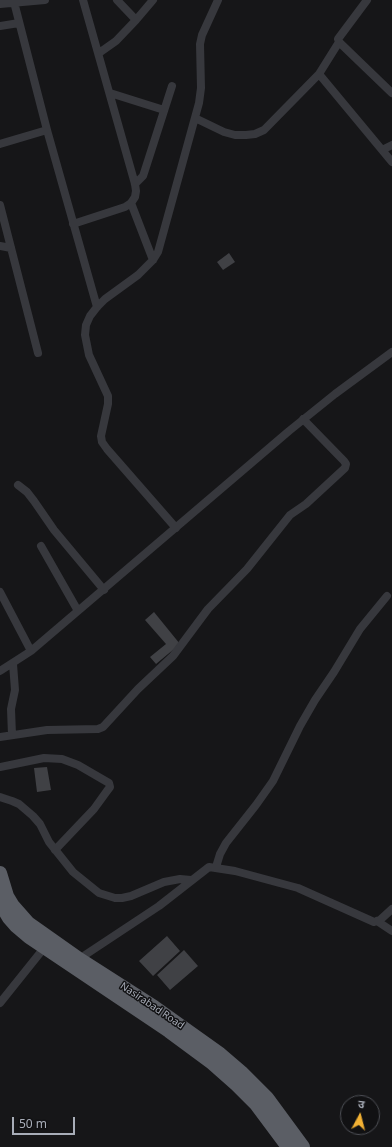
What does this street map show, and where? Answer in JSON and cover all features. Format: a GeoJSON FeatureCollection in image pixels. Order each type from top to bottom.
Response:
{"type":"FeatureCollection","features":[{"type":"Feature","properties":{"kind":"highway","name":"Nasirabad Road"},"geometry":{"type":"LineString","coordinates":[[0,873],[7,896],[28,923],[79,959],[190,1032],[242,1072],[267,1098],[303,1147]]}},
{"type":"Feature","properties":{"kind":"highway","name":"Nasirabad Road"},"geometry":{"type":"LineString","coordinates":[[1,909],[16,926],[44,948],[169,1031],[211,1062],[256,1104],[288,1147]]}},
{"type":"Feature","properties":{"kind":"street"},"geometry":{"type":"LineString","coordinates":[[0,4],[45,0]]}},
{"type":"Feature","properties":{"kind":"street"},"geometry":{"type":"LineString","coordinates":[[73,224],[125,207],[131,203],[135,197],[135,184],[83,0]]}},
{"type":"Feature","properties":{"kind":"street"},"geometry":{"type":"LineString","coordinates":[[117,0],[136,20]]}},
{"type":"Feature","properties":{"kind":"street"},"geometry":{"type":"LineString","coordinates":[[99,53],[116,41],[153,0]]}},
{"type":"Feature","properties":{"kind":"street"},"geometry":{"type":"LineString","coordinates":[[176,528],[106,449],[102,442],[101,436],[108,404],[108,396],[89,354],[84,335],[90,316],[97,307],[138,275],[153,260],[161,244],[195,118],[201,88],[200,44],[206,25],[218,0]]}},
{"type":"Feature","properties":{"kind":"street"},"geometry":{"type":"LineString","coordinates":[[367,0],[340,34],[338,39],[392,93]]}},
{"type":"Feature","properties":{"kind":"street"},"geometry":{"type":"LineString","coordinates":[[14,2],[47,130],[97,307]]}},
{"type":"Feature","properties":{"kind":"street"},"geometry":{"type":"LineString","coordinates":[[0,26],[19,23]]}},
{"type":"Feature","properties":{"kind":"street"},"geometry":{"type":"LineString","coordinates":[[195,118],[224,132],[235,135],[256,134],[264,130],[319,74],[340,42]]}},
{"type":"Feature","properties":{"kind":"street"},"geometry":{"type":"LineString","coordinates":[[319,74],[392,162]]}},
{"type":"Feature","properties":{"kind":"street"},"geometry":{"type":"LineString","coordinates":[[135,184],[143,176],[146,170],[172,86]]}},
{"type":"Feature","properties":{"kind":"street"},"geometry":{"type":"LineString","coordinates":[[110,93],[164,110]]}},
{"type":"Feature","properties":{"kind":"street"},"geometry":{"type":"LineString","coordinates":[[0,144],[47,130]]}},
{"type":"Feature","properties":{"kind":"street"},"geometry":{"type":"LineString","coordinates":[[382,150],[392,145]]}},
{"type":"Feature","properties":{"kind":"street"},"geometry":{"type":"LineString","coordinates":[[131,203],[153,260]]}},
{"type":"Feature","properties":{"kind":"street"},"geometry":{"type":"LineString","coordinates":[[0,205],[38,353]]}},
{"type":"Feature","properties":{"kind":"street"},"geometry":{"type":"LineString","coordinates":[[0,246],[11,248]]}},
{"type":"Feature","properties":{"kind":"street"},"geometry":{"type":"LineString","coordinates":[[0,671],[31,651],[303,419],[392,352]]}},
{"type":"Feature","properties":{"kind":"street"},"geometry":{"type":"LineString","coordinates":[[0,737],[47,730],[98,729],[103,727],[138,689],[173,656],[208,609],[247,569],[290,515],[306,504],[345,468],[346,464],[344,461],[303,419]]}},
{"type":"Feature","properties":{"kind":"street"},"geometry":{"type":"LineString","coordinates":[[18,485],[27,492],[54,530],[104,590]]}},
{"type":"Feature","properties":{"kind":"street"},"geometry":{"type":"LineString","coordinates":[[41,546],[78,611]]}},
{"type":"Feature","properties":{"kind":"street"},"geometry":{"type":"LineString","coordinates":[[0,592],[31,651]]}},
{"type":"Feature","properties":{"kind":"street"},"geometry":{"type":"LineString","coordinates":[[216,867],[220,854],[226,843],[273,781],[300,726],[315,700],[360,629],[387,596]]}},
{"type":"Feature","properties":{"kind":"street"},"geometry":{"type":"LineString","coordinates":[[12,735],[11,709],[15,690],[13,664]]}},
{"type":"Feature","properties":{"kind":"street"},"geometry":{"type":"LineString","coordinates":[[0,767],[44,758],[62,759],[74,763],[109,783],[110,786],[94,809],[55,850]]}},
{"type":"Feature","properties":{"kind":"street"},"geometry":{"type":"LineString","coordinates":[[0,798],[12,800],[33,816],[40,824],[46,837],[55,850],[73,872],[92,889],[99,893],[115,898],[131,896],[171,880],[191,880]]}},
{"type":"Feature","properties":{"kind":"street"},"geometry":{"type":"LineString","coordinates":[[79,959],[159,906],[209,867],[216,867],[298,888],[374,922],[377,921],[392,931]]}},
{"type":"Feature","properties":{"kind":"street"},"geometry":{"type":"LineString","coordinates":[[377,921],[392,909]]}},
{"type":"Feature","properties":{"kind":"street"},"geometry":{"type":"LineString","coordinates":[[0,1003],[44,948]]}},
{"type":"Feature","properties":{"kind":"building"},"geometry":{"type":"Polygon","coordinates":[[[229,253],[235,262],[223,270],[217,262],[229,253]]]}},
{"type":"Feature","properties":{"kind":"building"},"geometry":{"type":"Polygon","coordinates":[[[154,612],[180,644],[156,664],[150,657],[166,644],[145,620],[154,612]]]}},
{"type":"Feature","properties":{"kind":"building"},"geometry":{"type":"Polygon","coordinates":[[[47,767],[51,790],[37,792],[34,768],[47,767]]]}},
{"type":"Feature","properties":{"kind":"building"},"geometry":{"type":"Polygon","coordinates":[[[167,936],[180,951],[153,976],[139,961],[167,936]]]}},
{"type":"Feature","properties":{"kind":"building"},"geometry":{"type":"Polygon","coordinates":[[[184,950],[198,966],[170,990],[157,975],[184,950]]]}}]}
